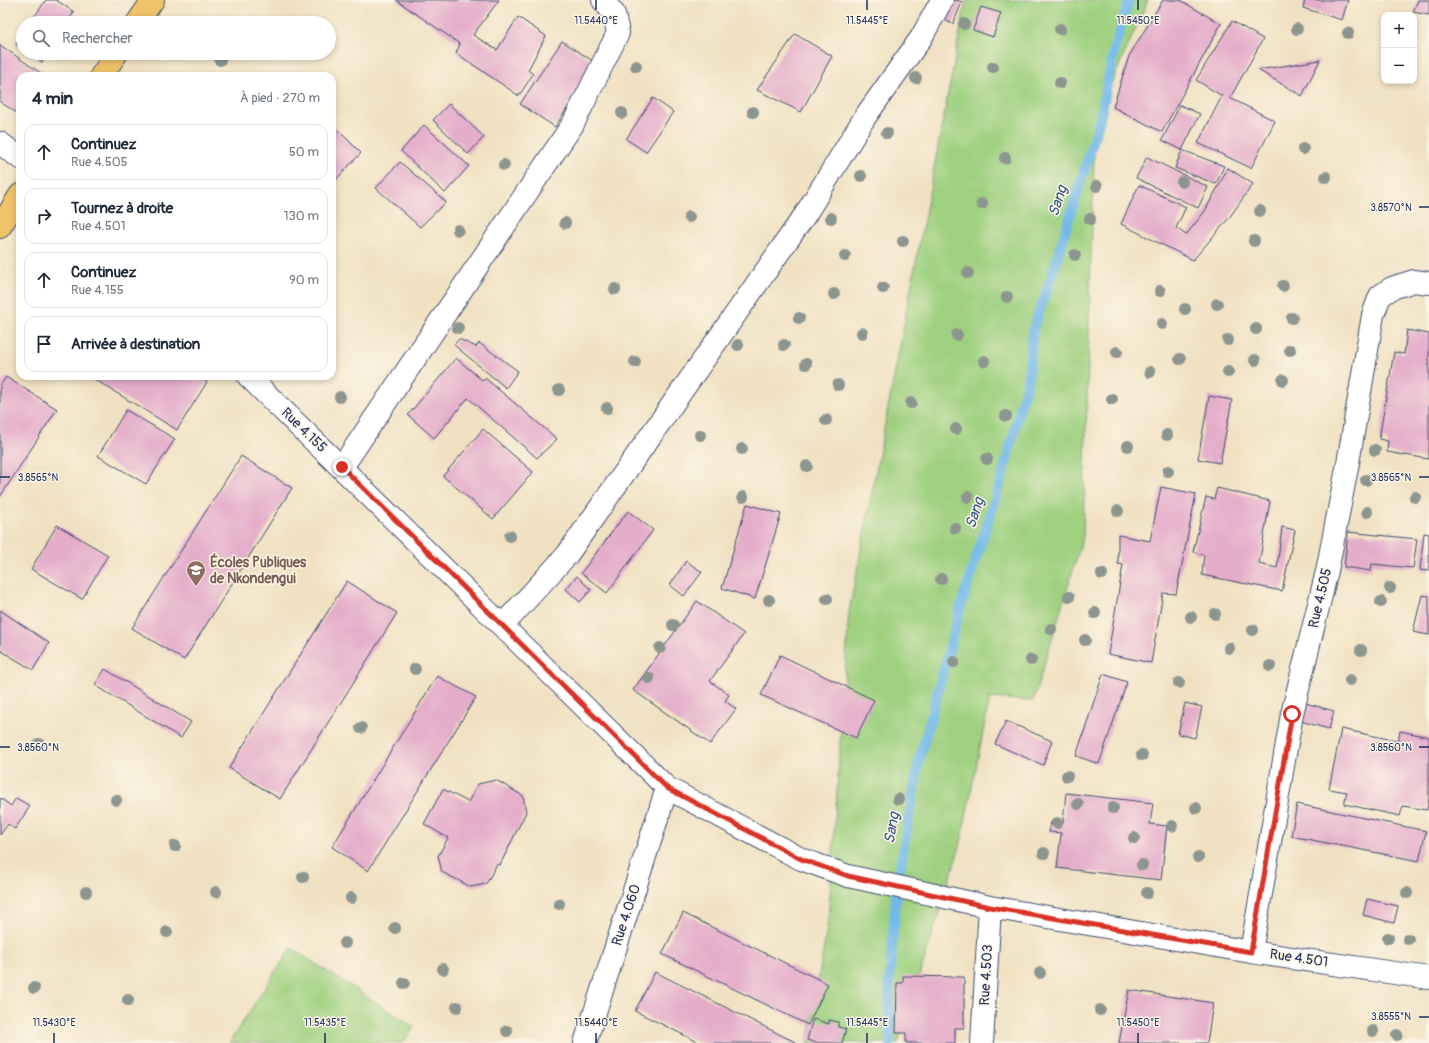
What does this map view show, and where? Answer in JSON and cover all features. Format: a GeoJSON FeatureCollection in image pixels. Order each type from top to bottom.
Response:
{"type":"FeatureCollection","features":[{"type":"Feature","properties":{"kind":"main road"},"geometry":{"type":"LineString","coordinates":[[142,16],[153,0]]}},
{"type":"Feature","properties":{"kind":"main road"},"geometry":{"type":"LineString","coordinates":[[104,72],[112,60]]}},
{"type":"Feature","properties":{"kind":"main road"},"geometry":{"type":"LineString","coordinates":[[0,227],[16,201]]}},
{"type":"Feature","properties":{"kind":"street"},"geometry":{"type":"LineString","coordinates":[[342,467],[573,124],[618,33],[614,14],[603,0]]}},
{"type":"Feature","properties":{"kind":"street"},"geometry":{"type":"LineString","coordinates":[[503,625],[572,549],[805,215],[865,117],[921,38],[942,0]]}},
{"type":"Feature","properties":{"kind":"street"},"geometry":{"type":"LineString","coordinates":[[0,143],[16,155]]}},
{"type":"Feature","properties":{"kind":"street","name":"Rue 4.505"},"geometry":{"type":"LineString","coordinates":[[1251,952],[1292,714],[1329,563],[1348,463],[1373,315],[1380,296],[1392,288],[1414,281],[1429,283]]}},
{"type":"Feature","properties":{"kind":"street","name":"Rue 4.155"},"geometry":{"type":"LineString","coordinates":[[252,380],[503,625],[667,788]]}},
{"type":"Feature","properties":{"kind":"street","name":"Rue 4.501"},"geometry":{"type":"LineString","coordinates":[[667,788],[801,859],[848,876],[990,907],[1251,952],[1429,978]]}},
{"type":"Feature","properties":{"kind":"street","name":"Rue 4.060"},"geometry":{"type":"LineString","coordinates":[[585,1043],[667,788]]}},
{"type":"Feature","properties":{"kind":"street","name":"Rue 4.503"},"geometry":{"type":"LineString","coordinates":[[982,1043],[990,907]]}},
{"type":"Feature","properties":{"kind":"green space"},"geometry":{"type":"Polygon","coordinates":[[[966,0],[1148,0],[1095,121],[1083,537],[1033,701],[990,698],[960,846],[898,1043],[808,1043],[828,922],[849,612],[966,0]]]}},
{"type":"Feature","properties":{"kind":"green space"},"geometry":{"type":"Polygon","coordinates":[[[291,948],[414,1027],[403,1043],[229,1043],[291,948]]]}},
{"type":"Feature","properties":{"kind":"building"},"geometry":{"type":"Polygon","coordinates":[[[46,0],[56,0],[74,12],[71,16],[35,16],[46,0]]]}},
{"type":"Feature","properties":{"kind":"building"},"geometry":{"type":"Polygon","coordinates":[[[396,0],[499,0],[473,35],[497,50],[518,17],[546,36],[528,70],[533,74],[519,96],[456,53],[460,44],[396,0]]]}},
{"type":"Feature","properties":{"kind":"building"},"geometry":{"type":"Polygon","coordinates":[[[947,0],[962,2],[953,24],[940,18],[947,0]]]}},
{"type":"Feature","properties":{"kind":"building"},"geometry":{"type":"Polygon","coordinates":[[[1163,0],[1180,0],[1221,24],[1162,132],[1113,107],[1129,56],[1163,0]]]}},
{"type":"Feature","properties":{"kind":"building"},"geometry":{"type":"Polygon","coordinates":[[[1305,0],[1348,0],[1342,20],[1303,8],[1305,0]]]}},
{"type":"Feature","properties":{"kind":"building"},"geometry":{"type":"Polygon","coordinates":[[[1418,0],[1429,0],[1429,15],[1413,12],[1418,0]]]}},
{"type":"Feature","properties":{"kind":"building"},"geometry":{"type":"Polygon","coordinates":[[[981,7],[1001,13],[993,37],[973,30],[981,7]]]}},
{"type":"Feature","properties":{"kind":"building"},"geometry":{"type":"Polygon","coordinates":[[[1232,21],[1263,39],[1230,98],[1275,121],[1251,168],[1198,143],[1222,96],[1196,80],[1232,21]]]}},
{"type":"Feature","properties":{"kind":"building"},"geometry":{"type":"Polygon","coordinates":[[[795,34],[832,56],[801,112],[757,90],[795,34]]]}},
{"type":"Feature","properties":{"kind":"building"},"geometry":{"type":"Polygon","coordinates":[[[562,41],[596,63],[555,127],[520,104],[562,41]]]}},
{"type":"Feature","properties":{"kind":"building"},"geometry":{"type":"Polygon","coordinates":[[[0,45],[16,56],[16,60],[22,60],[39,72],[16,72],[16,112],[0,102],[0,45]]]}},
{"type":"Feature","properties":{"kind":"building"},"geometry":{"type":"Polygon","coordinates":[[[1320,60],[1302,96],[1258,70],[1320,60]]]}},
{"type":"Feature","properties":{"kind":"building"},"geometry":{"type":"Polygon","coordinates":[[[653,98],[673,112],[646,152],[626,139],[653,98]]]}},
{"type":"Feature","properties":{"kind":"building"},"geometry":{"type":"Polygon","coordinates":[[[449,104],[484,137],[468,154],[433,120],[449,104]]]}},
{"type":"Feature","properties":{"kind":"building"},"geometry":{"type":"Polygon","coordinates":[[[1180,105],[1200,114],[1182,150],[1162,140],[1180,105]]]}},
{"type":"Feature","properties":{"kind":"building"},"geometry":{"type":"Polygon","coordinates":[[[424,125],[469,166],[445,193],[401,151],[424,125]]]}},
{"type":"Feature","properties":{"kind":"building"},"geometry":{"type":"Polygon","coordinates":[[[336,128],[361,153],[336,180],[336,128]]]}},
{"type":"Feature","properties":{"kind":"building"},"geometry":{"type":"Polygon","coordinates":[[[1182,150],[1224,166],[1216,184],[1175,168],[1182,150]]]}},
{"type":"Feature","properties":{"kind":"building"},"geometry":{"type":"Polygon","coordinates":[[[1147,157],[1208,187],[1198,208],[1136,178],[1147,157]]]}},
{"type":"Feature","properties":{"kind":"building"},"geometry":{"type":"Polygon","coordinates":[[[400,162],[446,202],[420,227],[376,188],[400,162]]]}},
{"type":"Feature","properties":{"kind":"building"},"geometry":{"type":"Polygon","coordinates":[[[1228,168],[1253,184],[1229,218],[1193,260],[1121,224],[1139,185],[1186,207],[1176,228],[1186,235],[1205,211],[1228,168]]]}},
{"type":"Feature","properties":{"kind":"building"},"geometry":{"type":"Polygon","coordinates":[[[1407,330],[1429,334],[1429,459],[1387,452],[1388,441],[1379,439],[1394,352],[1404,354],[1407,330]]]}},
{"type":"Feature","properties":{"kind":"building"},"geometry":{"type":"Polygon","coordinates":[[[459,339],[476,347],[479,343],[518,371],[506,388],[454,345],[459,339]]]}},
{"type":"Feature","properties":{"kind":"building"},"geometry":{"type":"Polygon","coordinates":[[[456,358],[483,381],[485,378],[557,439],[537,458],[468,398],[434,438],[408,415],[456,358]]]}},
{"type":"Feature","properties":{"kind":"building"},"geometry":{"type":"Polygon","coordinates":[[[6,377],[57,409],[0,497],[0,386],[6,377]]]}},
{"type":"Feature","properties":{"kind":"building"},"geometry":{"type":"Polygon","coordinates":[[[96,380],[204,380],[207,382],[177,430],[96,380]]]}},
{"type":"Feature","properties":{"kind":"building"},"geometry":{"type":"Polygon","coordinates":[[[1209,396],[1232,400],[1220,463],[1198,459],[1209,396]]]}},
{"type":"Feature","properties":{"kind":"building"},"geometry":{"type":"Polygon","coordinates":[[[126,410],[175,439],[146,484],[98,456],[126,410]]]}},
{"type":"Feature","properties":{"kind":"building"},"geometry":{"type":"Polygon","coordinates":[[[483,429],[533,472],[493,519],[443,476],[483,429]]]}},
{"type":"Feature","properties":{"kind":"building"},"geometry":{"type":"Polygon","coordinates":[[[241,456],[292,488],[184,660],[132,628],[241,456]]]}},
{"type":"Feature","properties":{"kind":"building"},"geometry":{"type":"Polygon","coordinates":[[[1161,487],[1196,494],[1176,594],[1163,593],[1151,663],[1108,654],[1123,565],[1118,564],[1118,535],[1150,541],[1161,487]]]}},
{"type":"Feature","properties":{"kind":"building"},"geometry":{"type":"Polygon","coordinates":[[[1217,488],[1270,501],[1259,564],[1277,568],[1282,527],[1295,530],[1282,591],[1202,575],[1204,555],[1193,552],[1206,497],[1214,499],[1217,488]]]}},
{"type":"Feature","properties":{"kind":"building"},"geometry":{"type":"Polygon","coordinates":[[[747,504],[781,514],[755,599],[722,588],[747,504]]]}},
{"type":"Feature","properties":{"kind":"building"},"geometry":{"type":"Polygon","coordinates":[[[628,511],[653,530],[607,593],[581,573],[628,511]]]}},
{"type":"Feature","properties":{"kind":"building"},"geometry":{"type":"Polygon","coordinates":[[[57,525],[108,555],[82,599],[31,569],[57,525]]]}},
{"type":"Feature","properties":{"kind":"building"},"geometry":{"type":"Polygon","coordinates":[[[1348,532],[1417,539],[1413,568],[1372,564],[1371,571],[1344,567],[1348,532]]]}},
{"type":"Feature","properties":{"kind":"building"},"geometry":{"type":"Polygon","coordinates":[[[1424,533],[1429,534],[1429,571],[1420,570],[1424,533]]]}},
{"type":"Feature","properties":{"kind":"building"},"geometry":{"type":"Polygon","coordinates":[[[686,561],[702,572],[684,596],[670,585],[686,561]]]}},
{"type":"Feature","properties":{"kind":"building"},"geometry":{"type":"Polygon","coordinates":[[[577,576],[591,590],[580,602],[566,589],[577,576]]]}},
{"type":"Feature","properties":{"kind":"building"},"geometry":{"type":"Polygon","coordinates":[[[347,581],[397,613],[280,799],[229,768],[347,581]]]}},
{"type":"Feature","properties":{"kind":"building"},"geometry":{"type":"Polygon","coordinates":[[[1422,595],[1429,596],[1429,635],[1413,632],[1422,595]]]}},
{"type":"Feature","properties":{"kind":"building"},"geometry":{"type":"Polygon","coordinates":[[[697,601],[744,634],[710,681],[729,695],[725,701],[736,709],[710,744],[633,690],[697,601]]]}},
{"type":"Feature","properties":{"kind":"building"},"geometry":{"type":"Polygon","coordinates":[[[0,610],[49,643],[33,670],[0,650],[0,610]]]}},
{"type":"Feature","properties":{"kind":"building"},"geometry":{"type":"Polygon","coordinates":[[[780,655],[874,700],[856,738],[761,695],[780,655]]]}},
{"type":"Feature","properties":{"kind":"building"},"geometry":{"type":"Polygon","coordinates":[[[105,669],[191,722],[181,738],[95,685],[105,669]]]}},
{"type":"Feature","properties":{"kind":"building"},"geometry":{"type":"Polygon","coordinates":[[[1103,674],[1127,682],[1099,764],[1076,756],[1103,674]]]}},
{"type":"Feature","properties":{"kind":"building"},"geometry":{"type":"Polygon","coordinates":[[[437,676],[476,697],[368,871],[332,847],[437,676]]]}},
{"type":"Feature","properties":{"kind":"building"},"geometry":{"type":"Polygon","coordinates":[[[1302,702],[1334,711],[1329,729],[1297,720],[1302,702]]]}},
{"type":"Feature","properties":{"kind":"building"},"geometry":{"type":"Polygon","coordinates":[[[1185,703],[1202,707],[1195,738],[1178,734],[1185,703]]]}},
{"type":"Feature","properties":{"kind":"building"},"geometry":{"type":"Polygon","coordinates":[[[1006,721],[1052,741],[1043,765],[995,744],[1006,721]]]}},
{"type":"Feature","properties":{"kind":"building"},"geometry":{"type":"Polygon","coordinates":[[[1341,729],[1398,741],[1400,731],[1429,737],[1429,798],[1427,810],[1403,806],[1400,816],[1344,804],[1347,792],[1329,789],[1341,729]]]}},
{"type":"Feature","properties":{"kind":"building"},"geometry":{"type":"Polygon","coordinates":[[[496,780],[523,796],[526,812],[500,865],[497,864],[486,884],[471,887],[442,872],[438,856],[448,838],[424,824],[443,789],[468,802],[478,784],[496,780]]]}},
{"type":"Feature","properties":{"kind":"building"},"geometry":{"type":"Polygon","coordinates":[[[1066,793],[1153,803],[1150,824],[1167,826],[1161,880],[1057,868],[1061,833],[1049,832],[1051,822],[1063,823],[1066,793]]]}},
{"type":"Feature","properties":{"kind":"building"},"geometry":{"type":"Polygon","coordinates":[[[0,798],[11,806],[16,798],[30,806],[15,829],[8,824],[0,835],[0,798]]]}},
{"type":"Feature","properties":{"kind":"building"},"geometry":{"type":"Polygon","coordinates":[[[1297,804],[1426,831],[1419,861],[1291,836],[1297,804]]]}},
{"type":"Feature","properties":{"kind":"building"},"geometry":{"type":"Polygon","coordinates":[[[1367,899],[1398,906],[1394,923],[1363,915],[1367,899]]]}},
{"type":"Feature","properties":{"kind":"building"},"geometry":{"type":"Polygon","coordinates":[[[683,913],[828,984],[808,1025],[662,954],[683,913]]]}},
{"type":"Feature","properties":{"kind":"building"},"geometry":{"type":"Polygon","coordinates":[[[655,972],[797,1043],[700,1043],[635,1011],[655,972]]]}},
{"type":"Feature","properties":{"kind":"building"},"geometry":{"type":"Polygon","coordinates":[[[903,976],[964,977],[964,1028],[955,1028],[955,1043],[906,1043],[906,1033],[896,1033],[897,983],[903,983],[903,976]]]}},
{"type":"Feature","properties":{"kind":"building"},"geometry":{"type":"Polygon","coordinates":[[[1129,990],[1213,1003],[1207,1043],[1119,1043],[1129,990]]]}},
{"type":"Feature","properties":{"kind":"building"},"geometry":{"type":"Polygon","coordinates":[[[813,1019],[829,1024],[829,1020],[838,1022],[838,1027],[846,1029],[842,1043],[817,1043],[807,1040],[813,1019]]]}},
{"type":"Feature","properties":{"kind":"waterway","name":"Sang"},"geometry":{"type":"LineString","coordinates":[[890,1043],[889,983],[897,885],[919,761],[960,609],[1002,477],[1028,379],[1033,329],[1050,281],[1100,119],[1114,50],[1129,0]]}},
{"type":"Feature","properties":{"kind":"place","name":"Écoles Publiques de Nkondengui"},"geometry":{"type":"Point","coordinates":[196,587]}},
{"type":"Feature","properties":{"kind":"route"},"geometry":{"type":"LineString","coordinates":[[342,467],[667,788],[801,859],[848,876],[990,907],[1251,952],[1292,714]]}}]}
